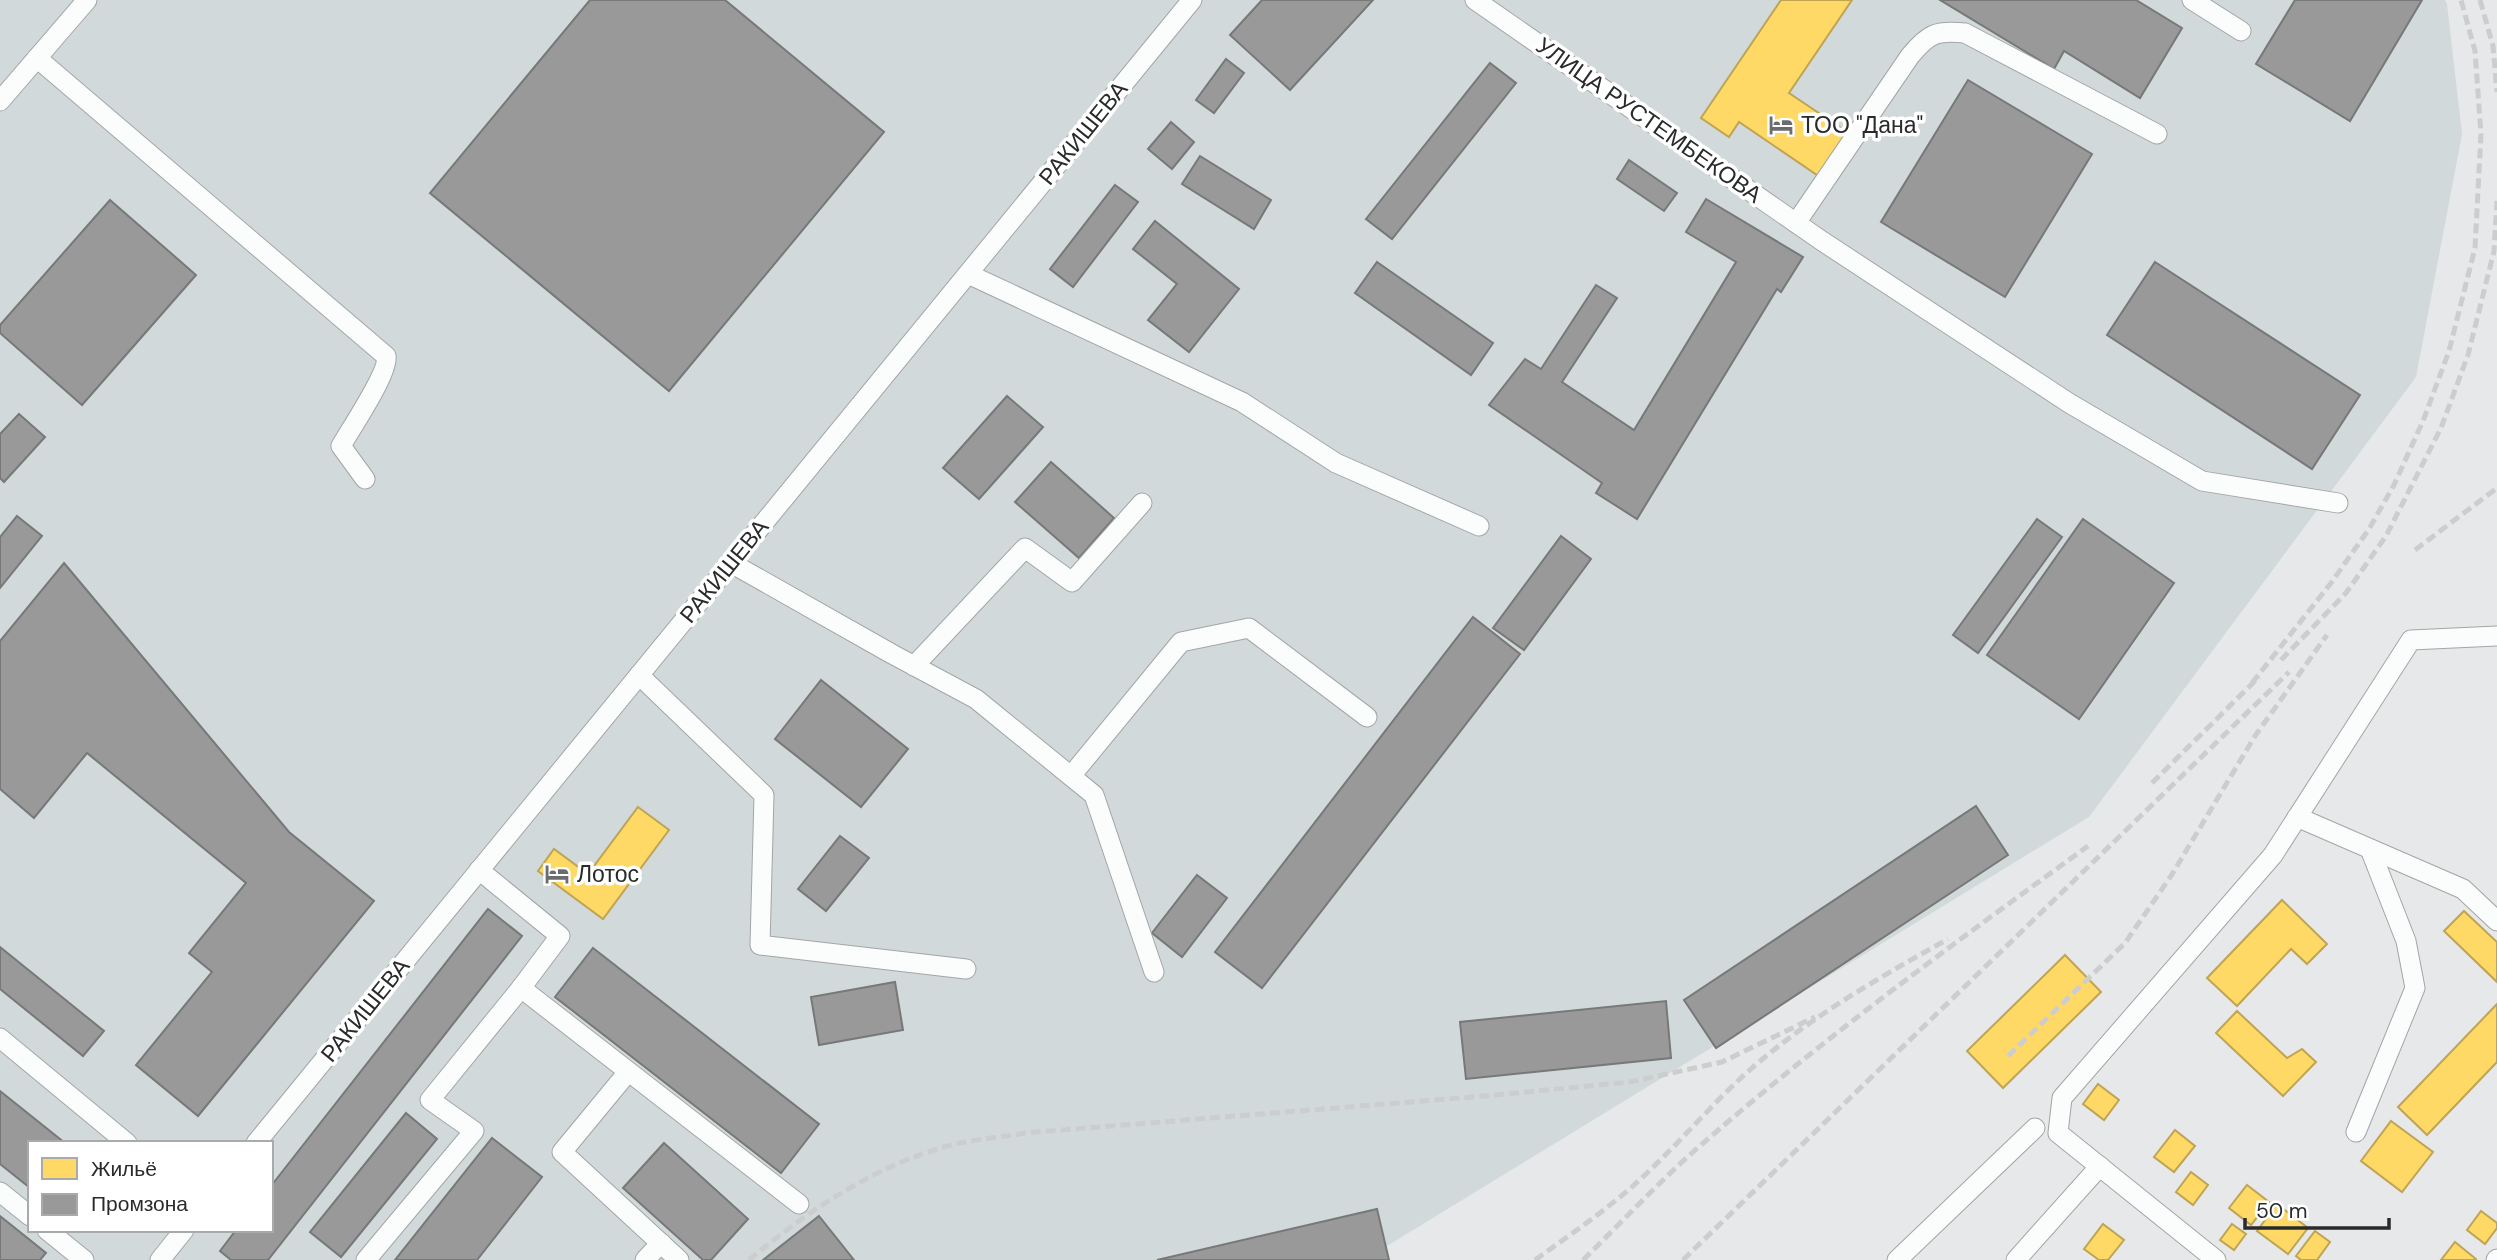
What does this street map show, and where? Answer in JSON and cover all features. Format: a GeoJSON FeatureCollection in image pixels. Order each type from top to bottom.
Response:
{"type":"FeatureCollection","features":[{"type":"Feature","properties":{"kind":"street"},"geometry":{"type":"LineString","coordinates":[[0,102],[87,0]]}},
{"type":"Feature","properties":{"kind":"street","name":"РАКИШЕВА"},"geometry":{"type":"LineString","coordinates":[[258,1141],[1192,0]]}},
{"type":"Feature","properties":{"kind":"street","name":"УЛИЦА РУСТЕМБЕКОВА"},"geometry":{"type":"LineString","coordinates":[[1475,0],[1822,241],[2069,403],[2202,481],[2338,503]]}},
{"type":"Feature","properties":{"kind":"street"},"geometry":{"type":"LineString","coordinates":[[2192,0],[2241,31]]}},
{"type":"Feature","properties":{"kind":"street"},"geometry":{"type":"LineString","coordinates":[[1796,223],[1910,56],[1922,42],[1943,31],[1965,33],[2157,134]]}},
{"type":"Feature","properties":{"kind":"street"},"geometry":{"type":"LineString","coordinates":[[37,58],[387,356],[388,363],[341,446],[365,479]]}},
{"type":"Feature","properties":{"kind":"street"},"geometry":{"type":"LineString","coordinates":[[968,274],[1242,402],[1336,463],[1479,526]]}},
{"type":"Feature","properties":{"kind":"street"},"geometry":{"type":"LineString","coordinates":[[914,666],[1025,548],[1072,582],[1142,503]]}},
{"type":"Feature","properties":{"kind":"street"},"geometry":{"type":"LineString","coordinates":[[732,563],[976,699],[1094,795],[1154,972]]}},
{"type":"Feature","properties":{"kind":"street"},"geometry":{"type":"LineString","coordinates":[[1071,776],[1181,642],[1249,628],[1367,717]]}},
{"type":"Feature","properties":{"kind":"street"},"geometry":{"type":"LineString","coordinates":[[2216,1260],[2058,1133],[2062,1098],[2273,855],[2412,640],[2497,636]]}},
{"type":"Feature","properties":{"kind":"street"},"geometry":{"type":"LineString","coordinates":[[639,675],[764,795],[760,945],[966,969]]}},
{"type":"Feature","properties":{"kind":"street"},"geometry":{"type":"LineString","coordinates":[[2297,817],[2463,889],[2497,921]]}},
{"type":"Feature","properties":{"kind":"street"},"geometry":{"type":"LineString","coordinates":[[2356,1132],[2415,988],[2406,942],[2370,849]]}},
{"type":"Feature","properties":{"kind":"street"},"geometry":{"type":"LineString","coordinates":[[366,1260],[474,1131],[430,1100],[560,936],[480,870]]}},
{"type":"Feature","properties":{"kind":"street"},"geometry":{"type":"LineString","coordinates":[[521,988],[799,1205]]}},
{"type":"Feature","properties":{"kind":"street"},"geometry":{"type":"LineString","coordinates":[[0,1038],[125,1141]]}},
{"type":"Feature","properties":{"kind":"street"},"geometry":{"type":"LineString","coordinates":[[628,1072],[562,1152],[680,1260]]}},
{"type":"Feature","properties":{"kind":"street"},"geometry":{"type":"LineString","coordinates":[[1898,1260],[2035,1128]]}},
{"type":"Feature","properties":{"kind":"street"},"geometry":{"type":"LineString","coordinates":[[2016,1260],[2100,1166]]}},
{"type":"Feature","properties":{"kind":"street"},"geometry":{"type":"LineString","coordinates":[[0,1192],[28,1214]]}},
{"type":"Feature","properties":{"kind":"street"},"geometry":{"type":"LineString","coordinates":[[49,1232],[84,1260]]}},
{"type":"Feature","properties":{"kind":"street"},"geometry":{"type":"LineString","coordinates":[[160,1260],[182,1232]]}},
{"type":"Feature","properties":{"kind":"street"},"geometry":{"type":"LineString","coordinates":[[645,1260],[661,1243]]}},
{"type":"Feature","properties":{"kind":"shaded area"},"geometry":{"type":"Polygon","coordinates":[[[0,0],[2445,0],[2462,134],[2416,377],[2089,817],[1364,1260],[0,1260],[0,0]]]}},
{"type":"Feature","properties":{"kind":"building: Жильё"},"geometry":{"type":"Polygon","coordinates":[[[1781,0],[1852,0],[1789,93],[1850,134],[1820,177],[1739,122],[1729,137],[1701,118],[1781,0]]]}},
{"type":"Feature","properties":{"kind":"building: Жильё"},"geometry":{"type":"Polygon","coordinates":[[[638,807],[669,830],[603,919],[538,871],[554,849],[588,874],[638,807]]]}},
{"type":"Feature","properties":{"kind":"building: Жильё"},"geometry":{"type":"Polygon","coordinates":[[[2282,900],[2327,944],[2307,964],[2291,949],[2237,1006],[2207,978],[2282,900]]]}},
{"type":"Feature","properties":{"kind":"building: Жильё"},"geometry":{"type":"Polygon","coordinates":[[[2464,911],[2497,942],[2497,982],[2444,931],[2464,911]]]}},
{"type":"Feature","properties":{"kind":"building: Жильё"},"geometry":{"type":"Polygon","coordinates":[[[2065,955],[2101,992],[2003,1088],[1967,1051],[2065,955]]]}},
{"type":"Feature","properties":{"kind":"building: Жильё"},"geometry":{"type":"Polygon","coordinates":[[[2497,1004],[2497,1062],[2427,1135],[2398,1107],[2497,1004]]]}},
{"type":"Feature","properties":{"kind":"building: Жильё"},"geometry":{"type":"Polygon","coordinates":[[[2237,1011],[2287,1058],[2302,1049],[2316,1062],[2283,1096],[2216,1033],[2237,1011]]]}},
{"type":"Feature","properties":{"kind":"building: Жильё"},"geometry":{"type":"Polygon","coordinates":[[[2098,1084],[2119,1100],[2104,1120],[2083,1104],[2098,1084]]]}},
{"type":"Feature","properties":{"kind":"building: Жильё"},"geometry":{"type":"Polygon","coordinates":[[[2391,1121],[2433,1152],[2402,1192],[2361,1161],[2391,1121]]]}},
{"type":"Feature","properties":{"kind":"building: Жильё"},"geometry":{"type":"Polygon","coordinates":[[[2175,1130],[2195,1146],[2174,1172],[2154,1157],[2175,1130]]]}},
{"type":"Feature","properties":{"kind":"building: Жильё"},"geometry":{"type":"Polygon","coordinates":[[[2191,1172],[2208,1185],[2193,1205],[2176,1192],[2191,1172]]]}},
{"type":"Feature","properties":{"kind":"building: Жильё"},"geometry":{"type":"Polygon","coordinates":[[[2247,1185],[2269,1202],[2251,1225],[2229,1208],[2247,1185]]]}},
{"type":"Feature","properties":{"kind":"building: Жильё"},"geometry":{"type":"Polygon","coordinates":[[[2277,1204],[2308,1228],[2288,1254],[2257,1231],[2277,1204]]]}},
{"type":"Feature","properties":{"kind":"building: Жильё"},"geometry":{"type":"Polygon","coordinates":[[[2481,1211],[2497,1223],[2497,1228],[2485,1244],[2467,1230],[2481,1211]]]}},
{"type":"Feature","properties":{"kind":"building: Жильё"},"geometry":{"type":"Polygon","coordinates":[[[2103,1224],[2124,1240],[2108,1260],[2099,1260],[2084,1249],[2103,1224]]]}},
{"type":"Feature","properties":{"kind":"building: Жильё"},"geometry":{"type":"Polygon","coordinates":[[[2232,1224],[2246,1234],[2234,1250],[2220,1240],[2232,1224]]]}},
{"type":"Feature","properties":{"kind":"building: Жильё"},"geometry":{"type":"Polygon","coordinates":[[[2315,1231],[2330,1242],[2317,1260],[2301,1260],[2296,1256],[2315,1231]]]}},
{"type":"Feature","properties":{"kind":"building: Жильё"},"geometry":{"type":"Polygon","coordinates":[[[2455,1242],[2476,1259],[2441,1260],[2455,1242]]]}},
{"type":"Feature","properties":{"kind":"building: Промзона"},"geometry":{"type":"Polygon","coordinates":[[[590,0],[725,0],[884,132],[669,391],[430,193],[590,0]]]}},
{"type":"Feature","properties":{"kind":"building: Промзона"},"geometry":{"type":"Polygon","coordinates":[[[1262,0],[1373,0],[1290,90],[1230,35],[1262,0]]]}},
{"type":"Feature","properties":{"kind":"building: Промзона"},"geometry":{"type":"Polygon","coordinates":[[[1940,0],[2136,0],[2182,28],[2140,98],[2064,51],[2054,69],[1940,0]]]}},
{"type":"Feature","properties":{"kind":"building: Промзона"},"geometry":{"type":"Polygon","coordinates":[[[2295,0],[2422,0],[2350,121],[2256,64],[2295,0]]]}},
{"type":"Feature","properties":{"kind":"building: Промзона"},"geometry":{"type":"Polygon","coordinates":[[[1226,59],[1244,73],[1214,113],[1196,100],[1226,59]]]}},
{"type":"Feature","properties":{"kind":"building: Промзона"},"geometry":{"type":"Polygon","coordinates":[[[1490,63],[1516,83],[1392,239],[1366,219],[1490,63]]]}},
{"type":"Feature","properties":{"kind":"building: Промзона"},"geometry":{"type":"Polygon","coordinates":[[[1968,80],[2092,154],[2005,297],[1881,222],[1968,80]]]}},
{"type":"Feature","properties":{"kind":"building: Промзона"},"geometry":{"type":"Polygon","coordinates":[[[1171,122],[1194,142],[1172,169],[1148,149],[1171,122]]]}},
{"type":"Feature","properties":{"kind":"building: Промзона"},"geometry":{"type":"Polygon","coordinates":[[[1200,156],[1271,200],[1254,229],[1182,184],[1200,156]]]}},
{"type":"Feature","properties":{"kind":"building: Промзона"},"geometry":{"type":"Polygon","coordinates":[[[1629,160],[1677,193],[1664,211],[1617,179],[1629,160]]]}},
{"type":"Feature","properties":{"kind":"building: Промзона"},"geometry":{"type":"Polygon","coordinates":[[[1115,185],[1138,202],[1073,287],[1050,269],[1115,185]]]}},
{"type":"Feature","properties":{"kind":"building: Промзона"},"geometry":{"type":"Polygon","coordinates":[[[1706,199],[1803,257],[1781,292],[1777,289],[1637,519],[1596,493],[1602,483],[1489,405],[1525,359],[1541,369],[1596,285],[1617,298],[1562,382],[1634,430],[1736,262],[1686,232],[1706,199]]]}},
{"type":"Feature","properties":{"kind":"building: Промзона"},"geometry":{"type":"Polygon","coordinates":[[[110,200],[196,275],[82,405],[0,333],[0,325],[110,200]]]}},
{"type":"Feature","properties":{"kind":"building: Промзона"},"geometry":{"type":"Polygon","coordinates":[[[1155,221],[1239,289],[1189,352],[1148,320],[1177,284],[1133,249],[1155,221]]]}},
{"type":"Feature","properties":{"kind":"building: Промзона"},"geometry":{"type":"Polygon","coordinates":[[[1377,262],[1493,343],[1471,375],[1355,293],[1377,262]]]}},
{"type":"Feature","properties":{"kind":"building: Промзона"},"geometry":{"type":"Polygon","coordinates":[[[2155,262],[2360,395],[2312,469],[2107,335],[2155,262]]]}},
{"type":"Feature","properties":{"kind":"building: Промзона"},"geometry":{"type":"Polygon","coordinates":[[[1007,396],[1043,427],[979,499],[943,468],[1007,396]]]}},
{"type":"Feature","properties":{"kind":"building: Промзона"},"geometry":{"type":"Polygon","coordinates":[[[19,414],[45,437],[4,482],[0,478],[0,434],[19,414]]]}},
{"type":"Feature","properties":{"kind":"building: Промзона"},"geometry":{"type":"Polygon","coordinates":[[[1051,462],[1114,518],[1079,558],[1015,502],[1051,462]]]}},
{"type":"Feature","properties":{"kind":"building: Промзона"},"geometry":{"type":"Polygon","coordinates":[[[17,516],[42,536],[0,588],[0,537],[17,516]]]}},
{"type":"Feature","properties":{"kind":"building: Промзона"},"geometry":{"type":"Polygon","coordinates":[[[2037,519],[2062,537],[1978,653],[1953,635],[2037,519]]]}},
{"type":"Feature","properties":{"kind":"building: Промзона"},"geometry":{"type":"Polygon","coordinates":[[[2083,519],[2174,583],[2079,719],[1987,655],[2083,519]]]}},
{"type":"Feature","properties":{"kind":"building: Промзона"},"geometry":{"type":"Polygon","coordinates":[[[1561,536],[1591,559],[1524,650],[1493,628],[1561,536]]]}},
{"type":"Feature","properties":{"kind":"building: Промзона"},"geometry":{"type":"Polygon","coordinates":[[[64,563],[289,832],[374,901],[198,1116],[136,1065],[212,972],[189,953],[246,883],[87,753],[34,818],[0,789],[0,641],[64,563]]]}},
{"type":"Feature","properties":{"kind":"building: Промзона"},"geometry":{"type":"Polygon","coordinates":[[[1473,617],[1520,654],[1262,988],[1215,952],[1473,617]]]}},
{"type":"Feature","properties":{"kind":"building: Промзона"},"geometry":{"type":"Polygon","coordinates":[[[821,680],[908,749],[861,807],[775,739],[821,680]]]}},
{"type":"Feature","properties":{"kind":"building: Промзона"},"geometry":{"type":"Polygon","coordinates":[[[1976,806],[2008,855],[1716,1048],[1684,1000],[1976,806]]]}},
{"type":"Feature","properties":{"kind":"building: Промзона"},"geometry":{"type":"Polygon","coordinates":[[[840,836],[869,858],[826,911],[798,889],[840,836]]]}},
{"type":"Feature","properties":{"kind":"building: Промзона"},"geometry":{"type":"Polygon","coordinates":[[[1197,875],[1227,898],[1182,957],[1152,933],[1197,875]]]}},
{"type":"Feature","properties":{"kind":"building: Промзона"},"geometry":{"type":"Polygon","coordinates":[[[488,909],[522,936],[268,1260],[231,1260],[220,1251],[234,1232],[273,1232],[273,1183],[488,909]]]}},
{"type":"Feature","properties":{"kind":"building: Промзона"},"geometry":{"type":"Polygon","coordinates":[[[0,947],[104,1031],[83,1056],[0,989],[0,947]]]}},
{"type":"Feature","properties":{"kind":"building: Промзона"},"geometry":{"type":"Polygon","coordinates":[[[593,948],[819,1124],[781,1173],[555,997],[593,948]]]}},
{"type":"Feature","properties":{"kind":"building: Промзона"},"geometry":{"type":"Polygon","coordinates":[[[895,982],[903,1030],[819,1045],[811,997],[895,982]]]}},
{"type":"Feature","properties":{"kind":"building: Промзона"},"geometry":{"type":"Polygon","coordinates":[[[1666,1001],[1671,1058],[1466,1079],[1460,1022],[1666,1001]]]}},
{"type":"Feature","properties":{"kind":"building: Промзона"},"geometry":{"type":"Polygon","coordinates":[[[0,1091],[62,1141],[28,1141],[28,1186],[0,1164],[0,1091]]]}},
{"type":"Feature","properties":{"kind":"building: Промзона"},"geometry":{"type":"Polygon","coordinates":[[[406,1113],[437,1139],[341,1257],[310,1232],[406,1113]]]}},
{"type":"Feature","properties":{"kind":"building: Промзона"},"geometry":{"type":"Polygon","coordinates":[[[492,1138],[542,1177],[477,1260],[395,1260],[492,1138]]]}},
{"type":"Feature","properties":{"kind":"building: Промзона"},"geometry":{"type":"Polygon","coordinates":[[[664,1143],[748,1219],[711,1260],[703,1260],[623,1188],[664,1143]]]}},
{"type":"Feature","properties":{"kind":"building: Промзона"},"geometry":{"type":"Polygon","coordinates":[[[1377,1209],[1389,1260],[1157,1260],[1377,1209]]]}},
{"type":"Feature","properties":{"kind":"building: Промзона"},"geometry":{"type":"Polygon","coordinates":[[[0,1216],[46,1253],[40,1260],[0,1260],[0,1216]]]}},
{"type":"Feature","properties":{"kind":"building: Промзона"},"geometry":{"type":"Polygon","coordinates":[[[819,1216],[854,1260],[763,1260],[819,1216]]]}},
{"type":"Feature","properties":{"kind":"railway"},"geometry":{"type":"LineString","coordinates":[[2252,683],[2331,583],[2369,529],[2394,485],[2423,421],[2449,351],[2475,248],[2481,134],[2475,51],[2461,0]]}},
{"type":"Feature","properties":{"kind":"railway"},"geometry":{"type":"LineString","coordinates":[[2480,0],[2493,46],[2497,92]]}},
{"type":"Feature","properties":{"kind":"railway"},"geometry":{"type":"LineString","coordinates":[[2281,660],[2346,593],[2386,536],[2441,428],[2468,355],[2494,251],[2497,201]]}},
{"type":"Feature","properties":{"kind":"railway"},"geometry":{"type":"LineString","coordinates":[[2415,550],[2497,488]]}},
{"type":"Feature","properties":{"kind":"railway"},"geometry":{"type":"LineString","coordinates":[[2008,1056],[2125,943],[2171,876],[2255,736],[2327,635]]}},
{"type":"Feature","properties":{"kind":"railway"},"geometry":{"type":"LineString","coordinates":[[1683,1260],[2289,672]]}},
{"type":"Feature","properties":{"kind":"railway"},"geometry":{"type":"LineString","coordinates":[[2152,783],[2259,677]]}},
{"type":"Feature","properties":{"kind":"railway"},"geometry":{"type":"LineString","coordinates":[[1583,1260],[1679,1165],[1740,1111],[1837,1033],[2088,846]]}},
{"type":"Feature","properties":{"kind":"railway"},"geometry":{"type":"LineString","coordinates":[[1535,1260],[1635,1184],[1765,1057],[1854,994],[1948,939]]}},
{"type":"Feature","properties":{"kind":"railway"},"geometry":{"type":"LineString","coordinates":[[749,1260],[796,1223],[846,1190],[898,1163],[955,1144],[1025,1133],[1630,1082],[1722,1062],[1815,1017]]}},
{"type":"Feature","properties":{"kind":"place","name":"ТОО \"Дана\""},"geometry":{"type":"Point","coordinates":[1781,125]}},
{"type":"Feature","properties":{"kind":"place","name":"Лотос"},"geometry":{"type":"Point","coordinates":[557,874]}}]}
